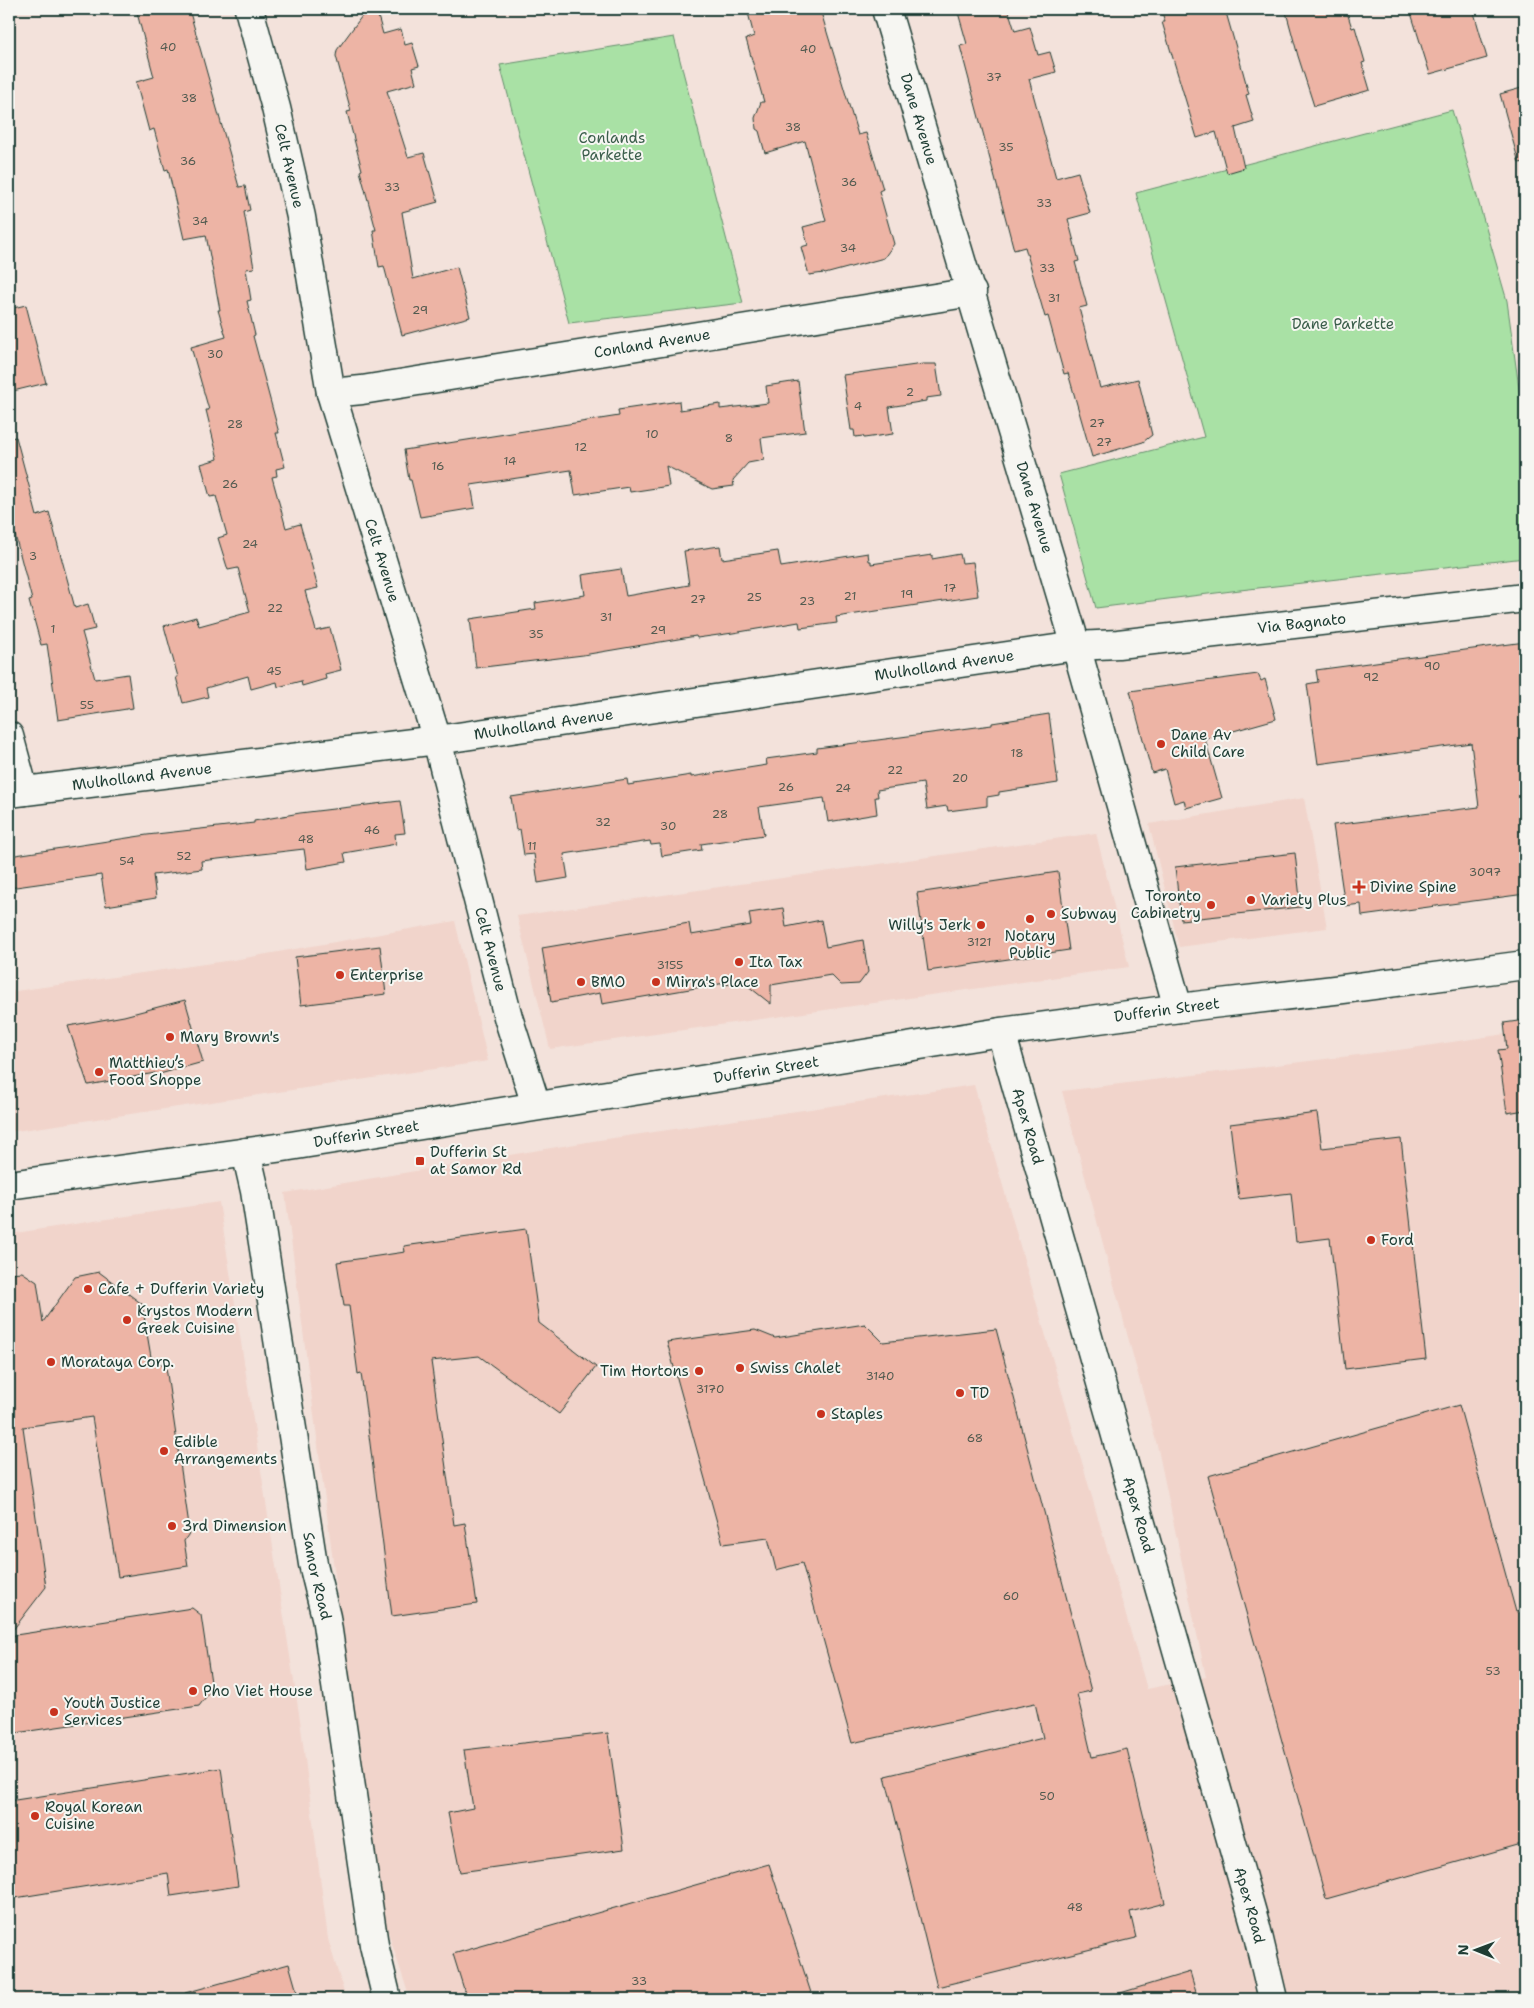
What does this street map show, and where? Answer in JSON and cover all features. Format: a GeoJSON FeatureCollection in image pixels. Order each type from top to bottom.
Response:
{"type":"FeatureCollection","features":[{"type":"Feature","properties":{"kind":"street","name":"Celt Avenue"},"geometry":{"type":"LineString","coordinates":[[249,9],[276,108],[302,217],[332,393],[437,740],[508,1017],[536,1105]]}},
{"type":"Feature","properties":{"kind":"street","name":"Dane Avenue"},"geometry":{"type":"LineString","coordinates":[[886,9],[972,292],[1076,646],[1178,1008]]}},
{"type":"Feature","properties":{"kind":"street","name":"Conland Avenue"},"geometry":{"type":"LineString","coordinates":[[332,393],[371,389],[972,292]]}},
{"type":"Feature","properties":{"kind":"street","name":"Via Bagnato"},"geometry":{"type":"LineString","coordinates":[[1076,646],[1118,644],[1525,598]]}},
{"type":"Feature","properties":{"kind":"street","name":"Mulholland Avenue"},"geometry":{"type":"LineString","coordinates":[[16,792],[437,740],[1076,646]]}},
{"type":"Feature","properties":{"kind":"street"},"geometry":{"type":"LineString","coordinates":[[9,736],[16,792]]}},
{"type":"Feature","properties":{"kind":"street","name":"Dufferin Street"},"geometry":{"type":"LineString","coordinates":[[9,1185],[246,1152],[1001,1032],[1525,965]]}},
{"type":"Feature","properties":{"kind":"street","name":"Apex Road"},"geometry":{"type":"LineString","coordinates":[[1001,1032],[1253,1918],[1272,1999]]}},
{"type":"Feature","properties":{"kind":"street","name":"Samor Road"},"geometry":{"type":"LineString","coordinates":[[246,1152],[255,1191],[313,1564],[326,1617],[374,1945],[387,1999]]}},
{"type":"Feature","properties":{"kind":"shaded area"},"geometry":{"type":"Polygon","coordinates":[[[1304,798],[1327,928],[1179,947],[1149,824],[1304,798]]]}},
{"type":"Feature","properties":{"kind":"shaded area"},"geometry":{"type":"Polygon","coordinates":[[[1096,833],[1129,967],[550,1049],[517,916],[1096,833]]]}},
{"type":"Feature","properties":{"kind":"shaded area"},"geometry":{"type":"Polygon","coordinates":[[[455,921],[488,1061],[9,1132],[9,992],[233,960],[455,921]]]}},
{"type":"Feature","properties":{"kind":"shaded area"},"geometry":{"type":"Polygon","coordinates":[[[1525,1031],[1525,1999],[410,1999],[377,1898],[285,1193],[593,1141],[974,1085],[1147,1689],[1206,1677],[1158,1449],[1062,1091],[1399,1050],[1525,1031]]]}},
{"type":"Feature","properties":{"kind":"shaded area"},"geometry":{"type":"Polygon","coordinates":[[[219,1202],[300,1720],[328,1939],[346,1999],[9,1999],[9,1234],[219,1202]]]}},
{"type":"Feature","properties":{"kind":"green space","name":"Conlands Parkette"},"geometry":{"type":"Polygon","coordinates":[[[674,37],[743,303],[569,323],[500,65],[674,37]]]}},
{"type":"Feature","properties":{"kind":"green space","name":"Dane Parkette"},"geometry":{"type":"Polygon","coordinates":[[[1452,110],[1507,301],[1525,432],[1525,558],[1096,608],[1059,474],[1204,437],[1136,193],[1452,110]]]}},
{"type":"Feature","properties":{"kind":"building"},"geometry":{"type":"Polygon","coordinates":[[[136,9],[189,9],[239,187],[245,186],[250,210],[244,212],[254,268],[246,269],[251,300],[247,301],[255,335],[253,336],[279,433],[276,433],[285,467],[276,469],[277,476],[272,477],[286,528],[300,524],[318,588],[305,591],[316,631],[330,628],[341,670],[325,674],[326,679],[302,686],[301,681],[278,687],[277,682],[251,689],[248,676],[206,688],[208,697],[183,703],[176,677],[178,677],[164,626],[196,617],[199,626],[250,612],[238,568],[228,570],[218,538],[227,535],[216,496],[210,497],[201,464],[218,459],[206,410],[209,410],[191,347],[226,337],[218,310],[220,310],[206,235],[184,239],[168,169],[165,170],[154,129],[149,131],[136,82],[154,77],[136,9]]]}},
{"type":"Feature","properties":{"kind":"building"},"geometry":{"type":"Polygon","coordinates":[[[367,9],[376,9],[383,34],[401,29],[405,45],[412,43],[419,66],[412,68],[416,83],[387,91],[408,157],[424,153],[438,202],[402,212],[413,279],[457,267],[470,317],[402,335],[384,266],[379,267],[373,230],[376,230],[360,171],[362,170],[347,112],[351,111],[336,56],[337,50],[367,9]]]}},
{"type":"Feature","properties":{"kind":"building"},"geometry":{"type":"Polygon","coordinates":[[[747,9],[820,9],[858,135],[866,133],[883,189],[879,191],[894,244],[884,258],[825,274],[809,275],[801,247],[808,245],[803,227],[826,221],[805,141],[765,153],[759,131],[756,129],[755,118],[761,102],[764,102],[746,39],[754,36],[747,9]]]}},
{"type":"Feature","properties":{"kind":"building"},"geometry":{"type":"Polygon","coordinates":[[[957,9],[1008,9],[1015,31],[1030,27],[1038,55],[1050,52],[1056,72],[1029,79],[1056,178],[1078,172],[1090,213],[1068,219],[1079,261],[1075,262],[1087,306],[1079,308],[1100,388],[1138,379],[1152,435],[1143,442],[1092,457],[1068,373],[1064,374],[1048,316],[1045,317],[1025,247],[1014,250],[960,46],[967,44],[957,9]]]}},
{"type":"Feature","properties":{"kind":"building"},"geometry":{"type":"Polygon","coordinates":[[[1161,9],[1225,9],[1249,94],[1246,95],[1254,122],[1235,128],[1244,168],[1227,173],[1216,132],[1197,138],[1162,22],[1165,22],[1161,9]]]}},
{"type":"Feature","properties":{"kind":"building"},"geometry":{"type":"Polygon","coordinates":[[[1287,9],[1346,9],[1352,28],[1355,27],[1365,62],[1362,63],[1370,90],[1314,106],[1298,56],[1286,12],[1288,12],[1287,9]]]}},
{"type":"Feature","properties":{"kind":"building"},"geometry":{"type":"Polygon","coordinates":[[[1413,9],[1473,9],[1487,58],[1430,74],[1411,13],[1414,12],[1413,9]]]}},
{"type":"Feature","properties":{"kind":"building"},"geometry":{"type":"Polygon","coordinates":[[[1525,87],[1525,162],[1519,163],[1500,94],[1525,87]]]}},
{"type":"Feature","properties":{"kind":"building"},"geometry":{"type":"Polygon","coordinates":[[[26,305],[46,383],[9,392],[9,309],[26,305]]]}},
{"type":"Feature","properties":{"kind":"building"},"geometry":{"type":"Polygon","coordinates":[[[923,364],[936,364],[941,396],[926,398],[926,401],[889,407],[893,434],[864,438],[863,436],[855,437],[854,430],[851,430],[843,375],[923,364]]]}},
{"type":"Feature","properties":{"kind":"building"},"geometry":{"type":"Polygon","coordinates":[[[798,381],[805,432],[761,438],[764,460],[748,463],[733,480],[734,486],[712,489],[666,466],[669,486],[630,492],[629,487],[575,495],[571,470],[471,485],[475,508],[420,517],[411,480],[409,480],[404,450],[619,416],[618,410],[679,401],[680,410],[720,404],[720,409],[768,403],[766,386],[798,381]]]}},
{"type":"Feature","properties":{"kind":"building"},"geometry":{"type":"Polygon","coordinates":[[[16,437],[37,516],[49,512],[75,608],[88,604],[95,629],[82,632],[95,679],[128,674],[133,708],[58,720],[47,644],[41,645],[29,601],[32,600],[9,512],[9,438],[16,437]]]}},
{"type":"Feature","properties":{"kind":"building"},"geometry":{"type":"Polygon","coordinates":[[[720,546],[722,559],[778,551],[781,567],[868,553],[871,564],[932,555],[932,559],[960,554],[962,563],[973,562],[978,596],[836,617],[837,623],[800,628],[799,622],[697,638],[696,636],[583,655],[476,668],[470,619],[536,609],[535,603],[585,595],[582,575],[621,569],[626,596],[689,585],[684,551],[720,546]]]}},
{"type":"Feature","properties":{"kind":"building"},"geometry":{"type":"Polygon","coordinates":[[[1525,642],[1525,894],[1362,916],[1361,904],[1345,906],[1333,825],[1479,807],[1471,743],[1318,764],[1307,684],[1318,682],[1316,670],[1525,642]]]}},
{"type":"Feature","properties":{"kind":"building"},"geometry":{"type":"Polygon","coordinates":[[[1258,674],[1261,681],[1265,679],[1276,719],[1205,739],[1222,798],[1186,808],[1184,800],[1174,803],[1165,769],[1152,773],[1130,691],[1258,674]]]}},
{"type":"Feature","properties":{"kind":"building"},"geometry":{"type":"Polygon","coordinates":[[[1049,714],[1058,783],[999,792],[999,795],[987,797],[987,806],[948,811],[947,806],[927,809],[923,783],[877,790],[878,797],[875,797],[877,814],[828,822],[824,798],[759,807],[764,835],[701,844],[702,850],[662,856],[660,844],[651,845],[650,841],[564,854],[568,878],[538,883],[534,854],[524,855],[520,829],[516,830],[511,797],[627,779],[628,785],[691,775],[691,777],[767,765],[766,759],[817,752],[817,748],[992,725],[992,723],[1049,714]]]}},
{"type":"Feature","properties":{"kind":"building"},"geometry":{"type":"Polygon","coordinates":[[[400,801],[405,833],[395,834],[396,844],[344,853],[346,862],[307,869],[304,849],[201,861],[202,869],[153,875],[156,898],[106,906],[101,875],[9,888],[9,856],[147,835],[254,823],[254,821],[300,813],[400,801]]]}},
{"type":"Feature","properties":{"kind":"building"},"geometry":{"type":"Polygon","coordinates":[[[1295,853],[1301,907],[1181,920],[1175,867],[1295,853]]]}},
{"type":"Feature","properties":{"kind":"building"},"geometry":{"type":"Polygon","coordinates":[[[1058,872],[1069,950],[928,971],[917,893],[1058,872]]]}},
{"type":"Feature","properties":{"kind":"building"},"geometry":{"type":"Polygon","coordinates":[[[783,908],[786,927],[821,920],[826,947],[863,940],[868,972],[859,984],[841,985],[831,975],[771,985],[771,1004],[743,982],[725,985],[725,983],[602,1004],[600,993],[551,1002],[542,948],[689,923],[691,935],[751,925],[749,913],[783,908]]]}},
{"type":"Feature","properties":{"kind":"building","name":"Enterprise"},"geometry":{"type":"Polygon","coordinates":[[[380,946],[386,994],[301,1005],[295,957],[380,946]]]}},
{"type":"Feature","properties":{"kind":"building"},"geometry":{"type":"Polygon","coordinates":[[[185,1000],[203,1062],[156,1075],[155,1073],[88,1085],[68,1026],[124,1016],[185,1000]]]}},
{"type":"Feature","properties":{"kind":"building"},"geometry":{"type":"Polygon","coordinates":[[[1525,1020],[1525,1110],[1507,1113],[1498,1050],[1507,1049],[1504,1023],[1525,1020]]]}},
{"type":"Feature","properties":{"kind":"building","name":"Ford"},"geometry":{"type":"Polygon","coordinates":[[[1317,1113],[1322,1148],[1401,1139],[1426,1359],[1345,1369],[1330,1238],[1296,1242],[1291,1193],[1239,1199],[1230,1124],[1317,1113]]]}},
{"type":"Feature","properties":{"kind":"building"},"geometry":{"type":"Polygon","coordinates":[[[526,1229],[539,1323],[596,1367],[559,1414],[479,1356],[431,1361],[454,1525],[465,1523],[477,1604],[392,1616],[361,1373],[358,1374],[349,1306],[344,1306],[337,1262],[405,1252],[404,1246],[526,1229]]]}},
{"type":"Feature","properties":{"kind":"building"},"geometry":{"type":"Polygon","coordinates":[[[22,1272],[37,1282],[43,1322],[75,1277],[99,1272],[142,1304],[151,1357],[166,1367],[190,1532],[184,1541],[188,1566],[118,1577],[92,1417],[23,1427],[46,1587],[9,1635],[9,1273],[22,1272]]]}},
{"type":"Feature","properties":{"kind":"building"},"geometry":{"type":"Polygon","coordinates":[[[865,1324],[883,1342],[996,1329],[1091,1691],[1077,1694],[1092,1757],[1127,1749],[1165,1903],[1130,1912],[1136,1938],[937,1987],[885,1776],[1043,1738],[1035,1703],[852,1743],[802,1563],[776,1570],[768,1538],[723,1544],[667,1342],[755,1330],[775,1338],[865,1324]]]}},
{"type":"Feature","properties":{"kind":"building"},"geometry":{"type":"Polygon","coordinates":[[[1459,1405],[1516,1612],[1525,1609],[1525,1843],[1326,1899],[1208,1476],[1459,1405]]]}},
{"type":"Feature","properties":{"kind":"building"},"geometry":{"type":"Polygon","coordinates":[[[192,1608],[201,1615],[212,1689],[199,1706],[9,1734],[9,1636],[192,1608]]]}},
{"type":"Feature","properties":{"kind":"building"},"geometry":{"type":"Polygon","coordinates":[[[608,1733],[624,1849],[460,1872],[448,1813],[473,1808],[464,1750],[608,1733]]]}},
{"type":"Feature","properties":{"kind":"building"},"geometry":{"type":"Polygon","coordinates":[[[221,1768],[238,1886],[171,1896],[168,1873],[9,1899],[9,1801],[221,1768]]]}},
{"type":"Feature","properties":{"kind":"building"},"geometry":{"type":"Polygon","coordinates":[[[769,1864],[813,1999],[467,1999],[453,1954],[769,1864]]]}},
{"type":"Feature","properties":{"kind":"building"},"geometry":{"type":"Polygon","coordinates":[[[289,1964],[299,1999],[186,1999],[185,1993],[289,1964]]]}},
{"type":"Feature","properties":{"kind":"building"},"geometry":{"type":"Polygon","coordinates":[[[1190,1972],[1198,1999],[1118,1999],[1117,1994],[1190,1972]]]}},
{"type":"Feature","properties":{"kind":"place","name":"Dane Av Child Care"},"geometry":{"type":"Point","coordinates":[1161,744]}},
{"type":"Feature","properties":{"kind":"place","name":"Divine Spine"},"geometry":{"type":"Point","coordinates":[1359,887]}},
{"type":"Feature","properties":{"kind":"place","name":"Variety Plus"},"geometry":{"type":"Point","coordinates":[1251,900]}},
{"type":"Feature","properties":{"kind":"place","name":"Toronto Cabinetry"},"geometry":{"type":"Point","coordinates":[1211,905]}},
{"type":"Feature","properties":{"kind":"place","name":"Subway"},"geometry":{"type":"Point","coordinates":[1051,914]}},
{"type":"Feature","properties":{"kind":"place","name":"Notary Public"},"geometry":{"type":"Point","coordinates":[1030,919]}},
{"type":"Feature","properties":{"kind":"place","name":"Willy's Jerk"},"geometry":{"type":"Point","coordinates":[981,925]}},
{"type":"Feature","properties":{"kind":"place","name":"Ita Tax"},"geometry":{"type":"Point","coordinates":[739,962]}},
{"type":"Feature","properties":{"kind":"place","name":"Enterprise"},"geometry":{"type":"Point","coordinates":[340,975]}},
{"type":"Feature","properties":{"kind":"place","name":"BMO"},"geometry":{"type":"Point","coordinates":[581,982]}},
{"type":"Feature","properties":{"kind":"place","name":"Mirra's Place"},"geometry":{"type":"Point","coordinates":[656,982]}},
{"type":"Feature","properties":{"kind":"place","name":"Mary Brown's"},"geometry":{"type":"Point","coordinates":[170,1037]}},
{"type":"Feature","properties":{"kind":"place","name":"Matthieu’s Food Shoppe"},"geometry":{"type":"Point","coordinates":[99,1072]}},
{"type":"Feature","properties":{"kind":"place","name":"Dufferin St at Samor Rd"},"geometry":{"type":"Point","coordinates":[420,1161]}},
{"type":"Feature","properties":{"kind":"place","name":"Ford"},"geometry":{"type":"Point","coordinates":[1371,1240]}},
{"type":"Feature","properties":{"kind":"place","name":"Cafe + Dufferin Variety"},"geometry":{"type":"Point","coordinates":[88,1289]}},
{"type":"Feature","properties":{"kind":"place","name":"Krystos Modern Greek Cuisine"},"geometry":{"type":"Point","coordinates":[127,1320]}},
{"type":"Feature","properties":{"kind":"place","name":"Morataya Corp."},"geometry":{"type":"Point","coordinates":[51,1362]}},
{"type":"Feature","properties":{"kind":"place","name":"Swiss Chalet"},"geometry":{"type":"Point","coordinates":[740,1368]}},
{"type":"Feature","properties":{"kind":"place","name":"Tim Hortons"},"geometry":{"type":"Point","coordinates":[699,1371]}},
{"type":"Feature","properties":{"kind":"place","name":"TD"},"geometry":{"type":"Point","coordinates":[960,1393]}},
{"type":"Feature","properties":{"kind":"place","name":"Staples"},"geometry":{"type":"Point","coordinates":[821,1414]}},
{"type":"Feature","properties":{"kind":"place","name":"Edible Arrangements"},"geometry":{"type":"Point","coordinates":[164,1451]}},
{"type":"Feature","properties":{"kind":"place","name":"3rd Dimension"},"geometry":{"type":"Point","coordinates":[172,1526]}},
{"type":"Feature","properties":{"kind":"place","name":"Pho Viet House"},"geometry":{"type":"Point","coordinates":[193,1691]}},
{"type":"Feature","properties":{"kind":"place","name":"Youth Justice Services"},"geometry":{"type":"Point","coordinates":[54,1712]}},
{"type":"Feature","properties":{"kind":"place","name":"Royal Korean Cuisine"},"geometry":{"type":"Point","coordinates":[35,1816]}}]}
